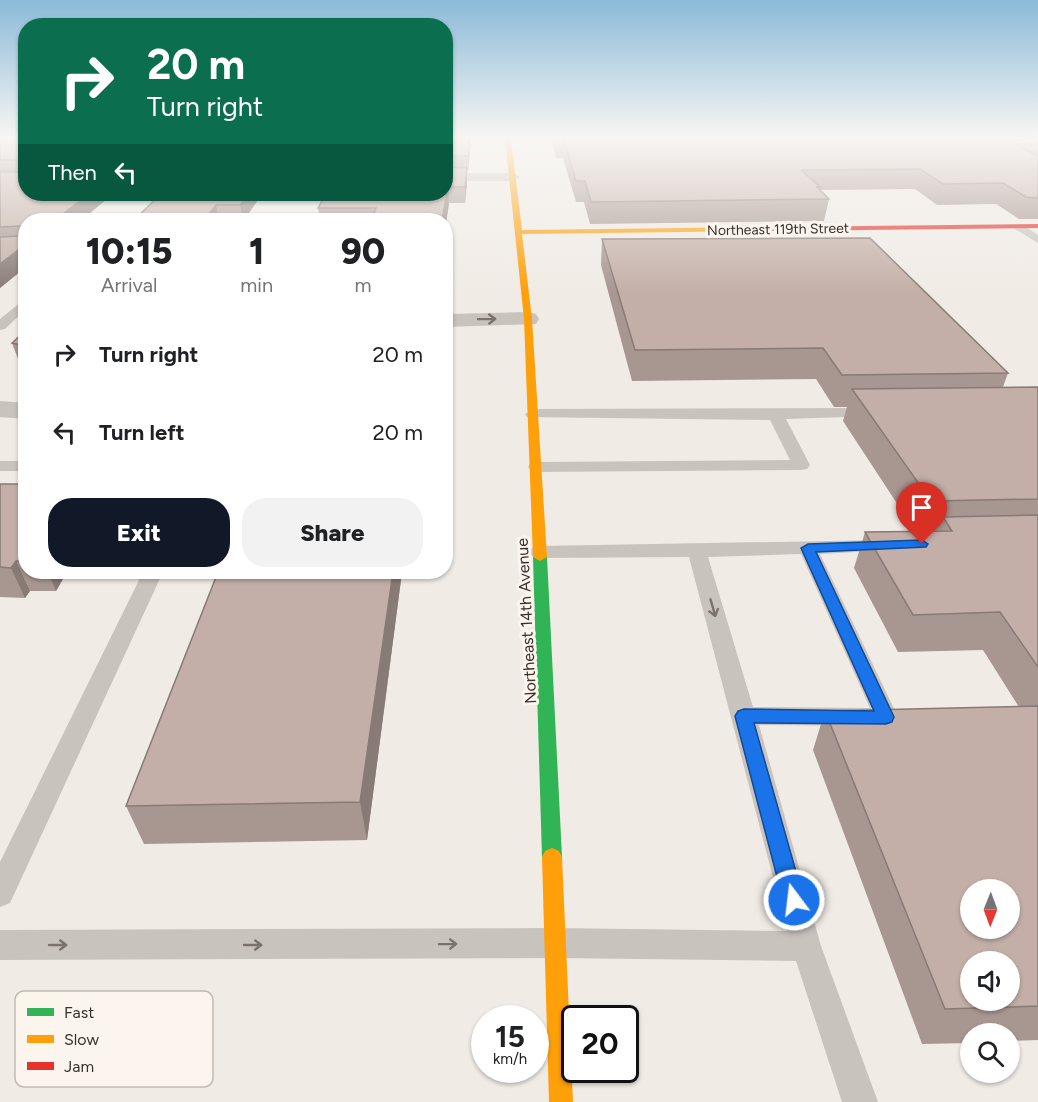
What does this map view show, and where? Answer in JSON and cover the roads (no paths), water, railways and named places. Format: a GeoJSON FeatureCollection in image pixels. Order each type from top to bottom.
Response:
{"type":"FeatureCollection","features":[{"type":"Feature","properties":{"kind":"street","name":"Northeast 14th Avenue"},"geometry":{"type":"LineString","coordinates":[[514,190],[528,319],[537,466],[561,1102]]}},
{"type":"Feature","properties":{"kind":"street","name":"Northeast 119th Street"},"geometry":{"type":"LineString","coordinates":[[519,232],[656,236],[834,228],[1038,226]]}},
{"type":"Feature","properties":{"kind":"street"},"geometry":{"type":"LineString","coordinates":[[453,321],[528,319]]}},
{"type":"Feature","properties":{"kind":"street"},"geometry":{"type":"LineString","coordinates":[[0,409],[18,410]]}},
{"type":"Feature","properties":{"kind":"lane"},"geometry":{"type":"LineString","coordinates":[[1019,226],[1038,240]]}},
{"type":"Feature","properties":{"kind":"lane"},"geometry":{"type":"LineString","coordinates":[[834,228],[849,244]]}},
{"type":"Feature","properties":{"kind":"lane"},"geometry":{"type":"LineString","coordinates":[[0,326],[18,309]]}},
{"type":"Feature","properties":{"kind":"lane"},"geometry":{"type":"LineString","coordinates":[[533,414],[883,413]]}},
{"type":"Feature","properties":{"kind":"lane"},"geometry":{"type":"LineString","coordinates":[[537,466],[801,465],[776,415]]}},
{"type":"Feature","properties":{"kind":"lane"},"geometry":{"type":"LineString","coordinates":[[0,466],[18,466]]}},
{"type":"Feature","properties":{"kind":"lane"},"geometry":{"type":"LineString","coordinates":[[539,552],[697,551],[910,545]]}},
{"type":"Feature","properties":{"kind":"lane"},"geometry":{"type":"LineString","coordinates":[[744,716],[886,717],[808,548]]}},
{"type":"Feature","properties":{"kind":"lane"},"geometry":{"type":"LineString","coordinates":[[697,551],[806,946],[860,1102]]}},
{"type":"Feature","properties":{"kind":"lane"},"geometry":{"type":"LineString","coordinates":[[0,893],[150,579]]}},
{"type":"Feature","properties":{"kind":"lane"},"geometry":{"type":"LineString","coordinates":[[0,945],[554,943],[806,946]]}}]}
